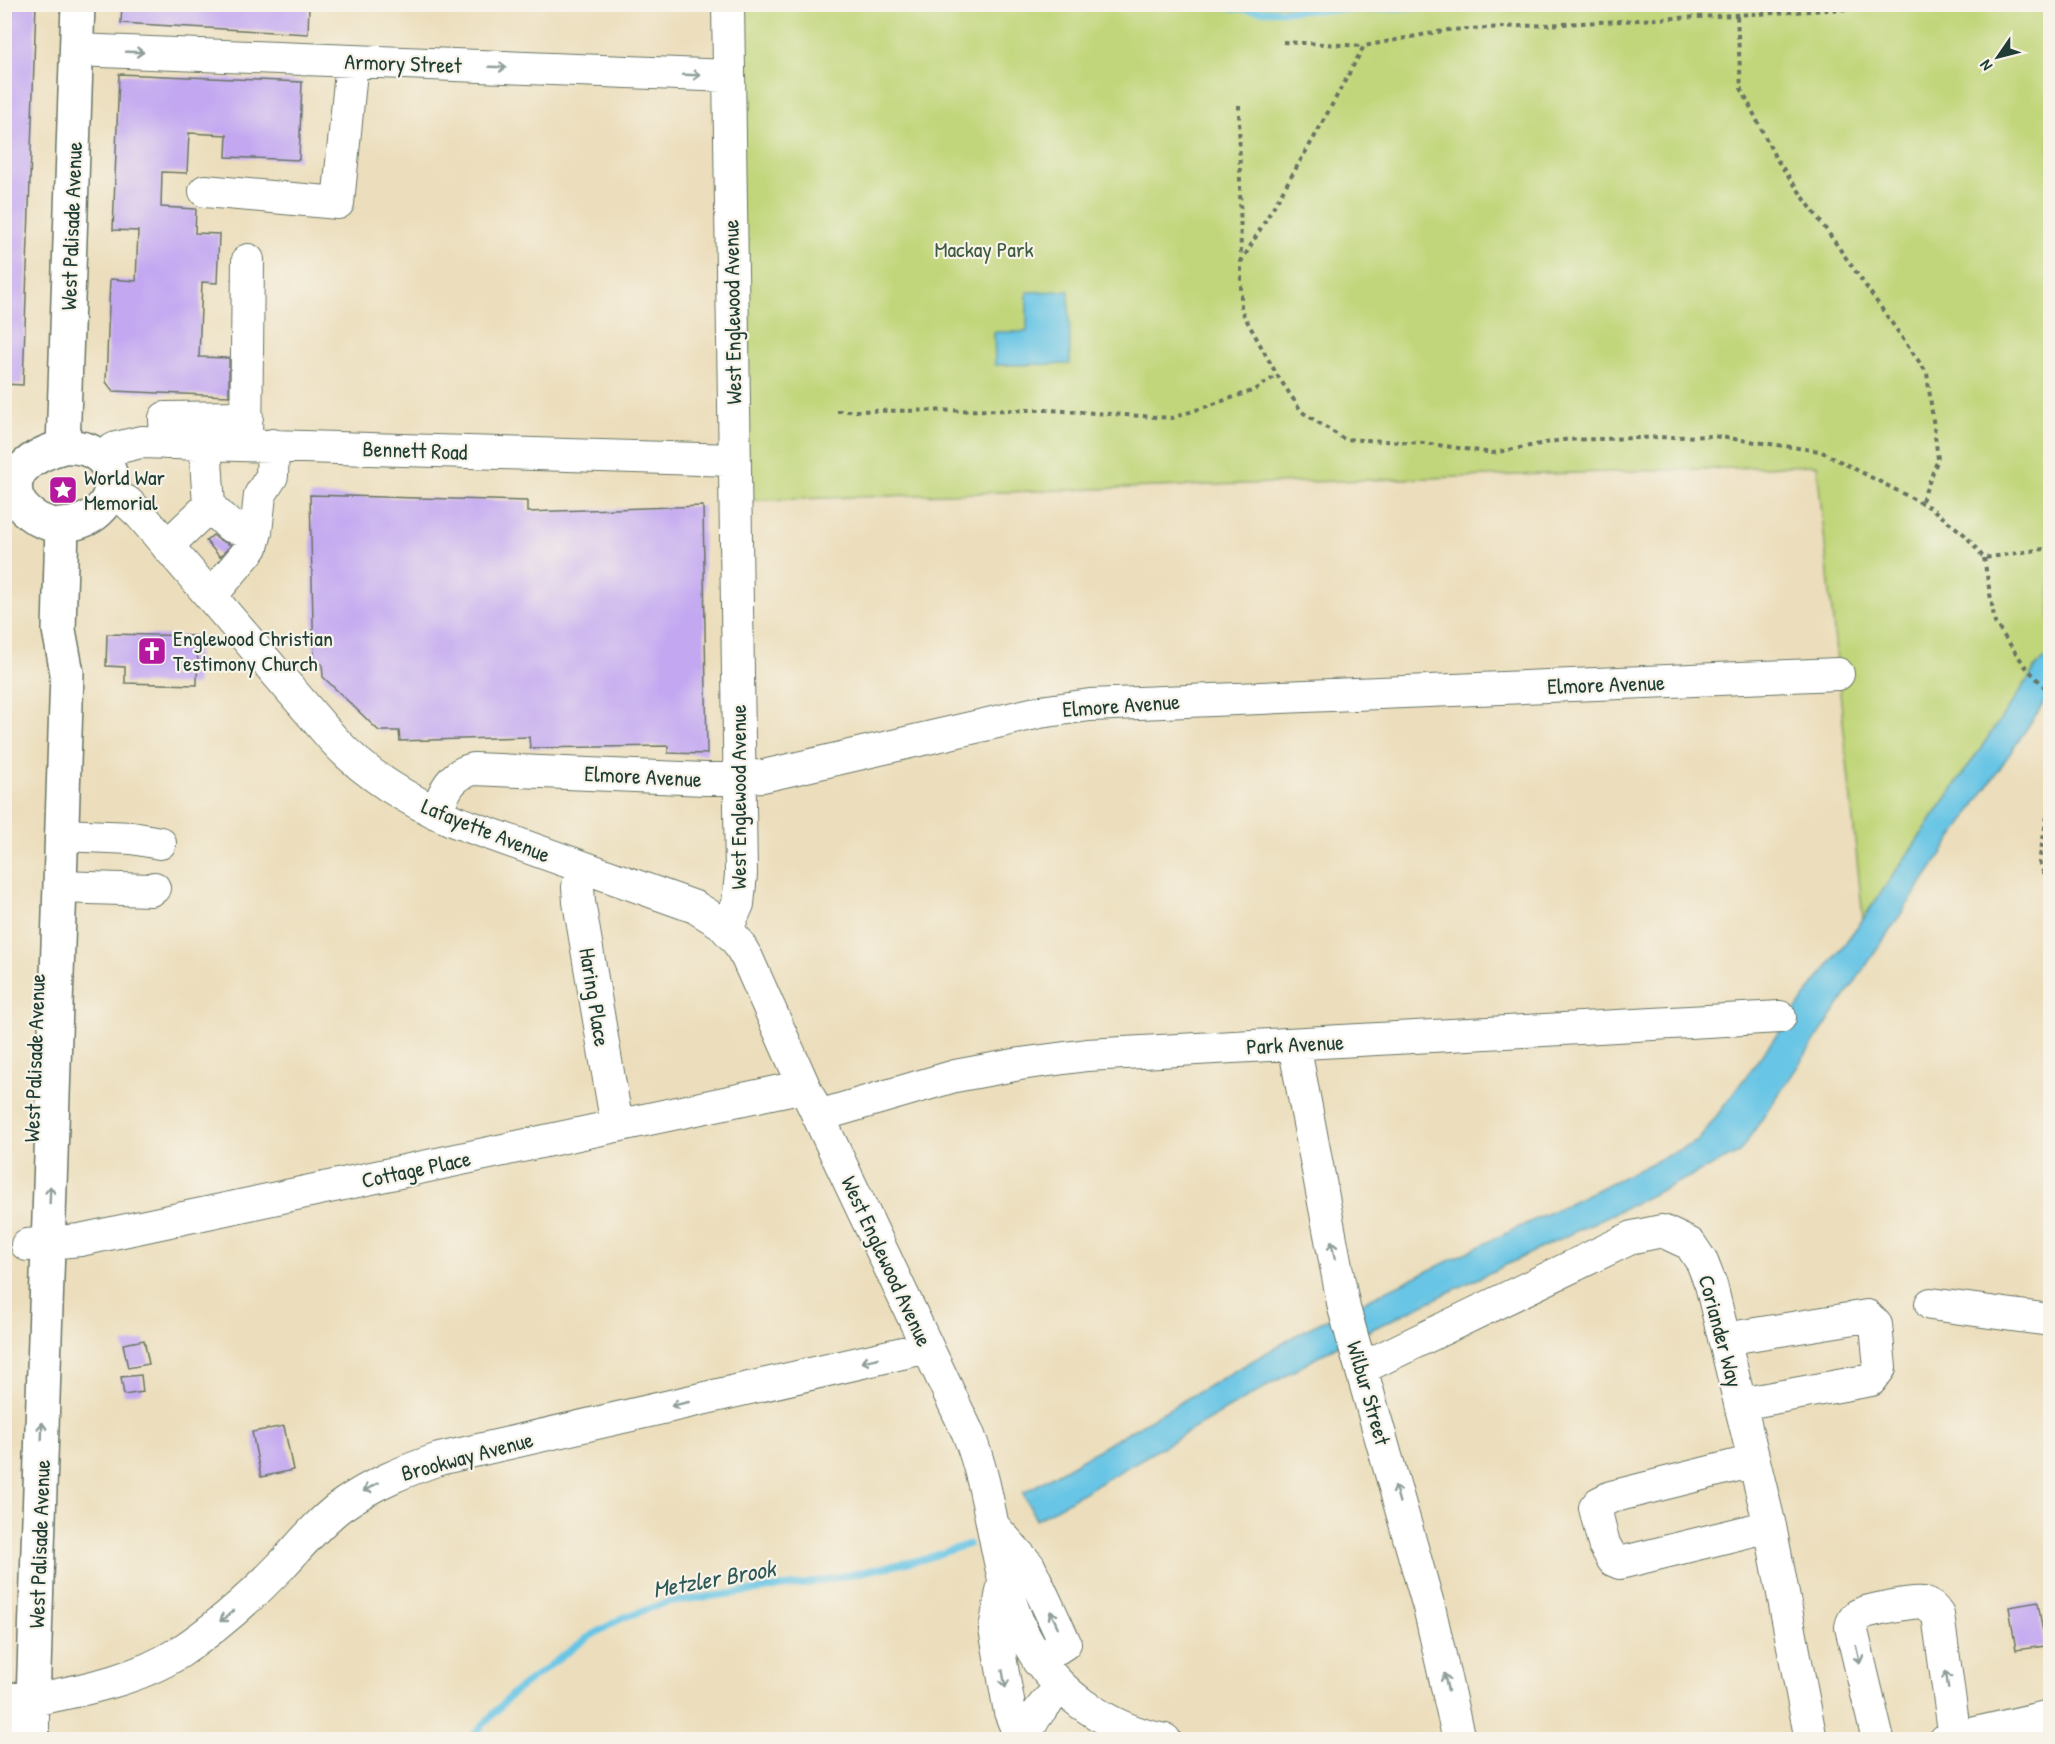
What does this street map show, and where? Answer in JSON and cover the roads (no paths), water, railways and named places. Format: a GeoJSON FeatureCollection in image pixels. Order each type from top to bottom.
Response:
{"type":"FeatureCollection","features":[{"type":"Feature","properties":{"kind":"main road","name":"West Palisade Avenue"},"geometry":{"type":"LineString","coordinates":[[63,447],[78,4]]}},
{"type":"Feature","properties":{"kind":"main road"},"geometry":{"type":"LineString","coordinates":[[63,447],[83,448],[99,457],[113,482],[103,507],[92,516],[79,522],[62,525],[39,521],[26,513],[18,503],[10,479],[39,455],[63,447]]}},
{"type":"Feature","properties":{"kind":"main road","name":"West Palisade Avenue"},"geometry":{"type":"LineString","coordinates":[[16,1699],[56,861],[46,676],[59,630],[62,525]]}},
{"type":"Feature","properties":{"kind":"street","name":"West Englewood Avenue"},"geometry":{"type":"LineString","coordinates":[[728,4],[741,889],[736,911],[727,928],[747,958],[804,1086],[975,1449],[985,1480],[1004,1580],[995,1629],[1010,1712],[1021,1740]]}},
{"type":"Feature","properties":{"kind":"street","name":"Armory Street"},"geometry":{"type":"LineString","coordinates":[[76,50],[729,76]]}},
{"type":"Feature","properties":{"kind":"street"},"geometry":{"type":"LineString","coordinates":[[205,191],[338,203],[352,61]]}},
{"type":"Feature","properties":{"kind":"street"},"geometry":{"type":"LineString","coordinates":[[211,596],[252,547],[260,495],[272,476],[256,436],[248,260]]}},
{"type":"Feature","properties":{"kind":"street"},"geometry":{"type":"LineString","coordinates":[[166,443],[165,418],[256,436]]}},
{"type":"Feature","properties":{"kind":"street","name":"Bennett Road"},"geometry":{"type":"LineString","coordinates":[[99,457],[128,444],[205,444],[256,436],[734,460]]}},
{"type":"Feature","properties":{"kind":"street"},"geometry":{"type":"LineString","coordinates":[[205,444],[209,506],[230,526],[256,532]]}},
{"type":"Feature","properties":{"kind":"street","name":"Lafayette Avenue"},"geometry":{"type":"LineString","coordinates":[[110,494],[132,507],[332,738],[354,761],[380,781],[436,813],[470,828],[695,907],[727,928]]}},
{"type":"Feature","properties":{"kind":"street"},"geometry":{"type":"LineString","coordinates":[[167,546],[209,506]]}},
{"type":"Feature","properties":{"kind":"street","name":"Elmore Avenue"},"geometry":{"type":"LineString","coordinates":[[436,813],[449,783],[464,772],[474,769],[739,779],[763,776],[1040,712],[1090,705],[1838,675]]}},
{"type":"Feature","properties":{"kind":"street"},"geometry":{"type":"LineString","coordinates":[[56,861],[132,838],[160,843]]}},
{"type":"Feature","properties":{"kind":"street"},"geometry":{"type":"LineString","coordinates":[[56,861],[151,890],[154,888]]}},
{"type":"Feature","properties":{"kind":"street","name":"Haring Place"},"geometry":{"type":"LineString","coordinates":[[582,867],[578,887],[579,902],[617,1126]]}},
{"type":"Feature","properties":{"kind":"street","name":"Park Avenue"},"geometry":{"type":"LineString","coordinates":[[818,1116],[929,1083],[1020,1064],[1087,1055],[1780,1017]]}},
{"type":"Feature","properties":{"kind":"street","name":"Wilbur Street"},"geometry":{"type":"LineString","coordinates":[[1294,1044],[1344,1308],[1430,1611],[1458,1740]]}},
{"type":"Feature","properties":{"kind":"street","name":"Cottage Place"},"geometry":{"type":"LineString","coordinates":[[38,1244],[91,1237],[804,1086]]}},
{"type":"Feature","properties":{"kind":"street","name":"Coriander Way"},"geometry":{"type":"LineString","coordinates":[[1361,1364],[1634,1237],[1662,1231],[1690,1244],[1702,1262],[1711,1285],[1770,1526],[1811,1740]]}},
{"type":"Feature","properties":{"kind":"street"},"geometry":{"type":"LineString","coordinates":[[1931,1305],[2050,1320]]}},
{"type":"Feature","properties":{"kind":"street"},"geometry":{"type":"LineString","coordinates":[[1724,1339],[1867,1316],[1876,1324],[1880,1368],[1871,1380],[1740,1404]]}},
{"type":"Feature","properties":{"kind":"street","name":"Brookway Avenue"},"geometry":{"type":"LineString","coordinates":[[16,1699],[102,1684],[138,1672],[179,1653],[251,1597],[314,1530],[341,1507],[370,1487],[401,1472],[439,1459],[927,1346]]}},
{"type":"Feature","properties":{"kind":"street"},"geometry":{"type":"LineString","coordinates":[[1754,1461],[1611,1497],[1599,1503],[1595,1508],[1604,1544],[1613,1560],[1620,1563],[1770,1526]]}},
{"type":"Feature","properties":{"kind":"street"},"geometry":{"type":"LineString","coordinates":[[994,1527],[1029,1566],[1065,1643],[1038,1661]]}},
{"type":"Feature","properties":{"kind":"street"},"geometry":{"type":"LineString","coordinates":[[1004,1580],[1013,1614],[1027,1643],[1038,1661],[1062,1688],[1098,1715],[1135,1732],[1165,1740]]}},
{"type":"Feature","properties":{"kind":"street"},"geometry":{"type":"LineString","coordinates":[[1878,1740],[1851,1627],[1852,1621],[1866,1612],[1916,1603],[1931,1607],[1938,1615],[1950,1739],[2050,1716]]}},
{"type":"Feature","properties":{"kind":"street"},"geometry":{"type":"LineString","coordinates":[[1026,1740],[1032,1721],[1062,1688]]}},
{"type":"Feature","properties":{"kind":"street","name":"West Palisade Avenue"},"geometry":{"type":"LineString","coordinates":[[9,1740],[16,1699]]}},
{"type":"Feature","properties":{"kind":"street","name":"West Palisade Avenue"},"geometry":{"type":"LineString","coordinates":[[16,1699],[33,1740]]}},
{"type":"Feature","properties":{"kind":"water"},"geometry":{"type":"Polygon","coordinates":[[[1069,291],[1070,364],[995,365],[994,332],[1027,332],[1027,292],[1069,291]]]}},
{"type":"Feature","properties":{"kind":"water"},"geometry":{"type":"Polygon","coordinates":[[[2050,654],[2050,696],[1739,1153],[1335,1347],[1036,1520],[1023,1493],[1309,1328],[1698,1141],[1863,919],[2038,665],[2050,654]]]}},
{"type":"Feature","properties":{"kind":"waterway"},"geometry":{"type":"LineString","coordinates":[[1197,4],[1262,11],[1377,9],[1456,4]]}},
{"type":"Feature","properties":{"kind":"waterway","name":"Metzler Brook"},"geometry":{"type":"LineString","coordinates":[[469,1740],[513,1693],[587,1638],[622,1618],[668,1602],[805,1584],[924,1559],[969,1544]]}},
{"type":"Feature","properties":{"kind":"place","name":"World War Memorial"},"geometry":{"type":"Point","coordinates":[63,490]}},
{"type":"Feature","properties":{"kind":"place","name":"Englewood Christian Testimony Church"},"geometry":{"type":"Point","coordinates":[152,651]}},
{"type":"Feature","properties":{"kind":"park label","name":"Mackay Park"},"geometry":{"type":"Point","coordinates":[984,249]}}]}
